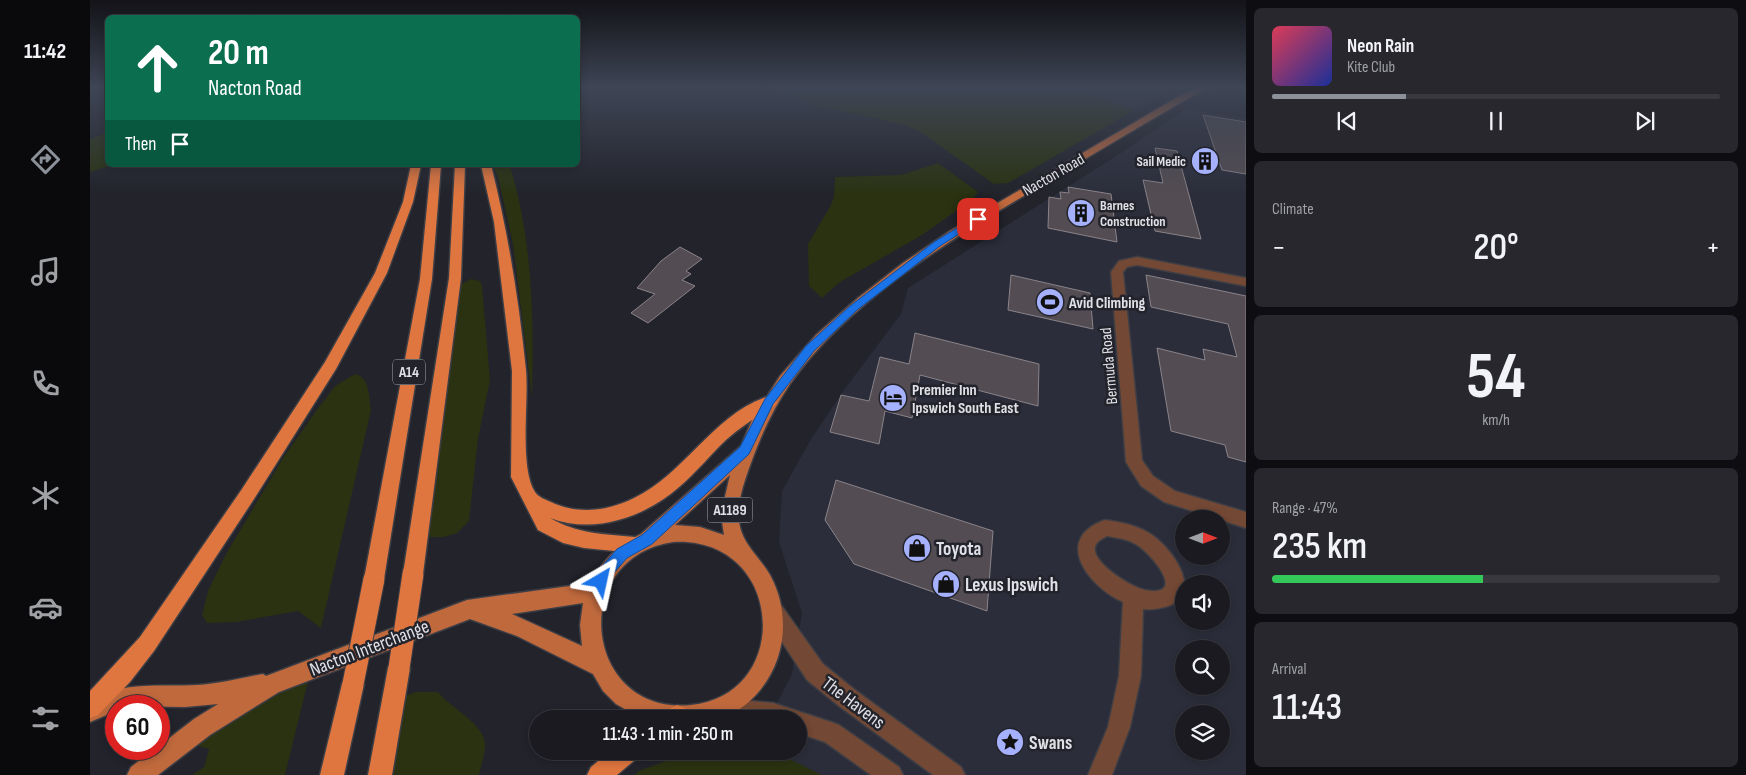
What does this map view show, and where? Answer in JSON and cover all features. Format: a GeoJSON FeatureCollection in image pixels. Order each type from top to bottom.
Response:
{"type":"FeatureCollection","features":[{"type":"Feature","properties":{"kind":"highway"},"geometry":{"type":"LineString","coordinates":[[90,709],[147,644],[331,366],[381,273],[408,202],[416,167]]}},
{"type":"Feature","properties":{"kind":"highway","name":"A14"},"geometry":{"type":"LineString","coordinates":[[332,775],[374,579],[426,278],[436,167]]}},
{"type":"Feature","properties":{"kind":"highway","name":"A14"},"geometry":{"type":"LineString","coordinates":[[380,775],[399,668],[455,278],[460,167]]}},
{"type":"Feature","properties":{"kind":"highway"},"geometry":{"type":"LineString","coordinates":[[486,167],[500,222],[519,372],[519,477],[544,524],[563,535],[584,540],[641,542]]}},
{"type":"Feature","properties":{"kind":"highway"},"geometry":{"type":"LineString","coordinates":[[530,500],[556,513],[576,518],[603,515],[630,508],[654,497],[672,483],[730,427],[769,402]]}},
{"type":"Feature","properties":{"kind":"highway"},"geometry":{"type":"LineString","coordinates":[[599,775],[617,760]]}},
{"type":"Feature","properties":{"kind":"main road","name":"Nacton Road"},"geometry":{"type":"LineString","coordinates":[[751,565],[731,530],[730,511],[745,451],[769,402],[810,349],[853,308],[937,244],[1017,194],[1139,123]]}},
{"type":"Feature","properties":{"kind":"main road","name":"Nacton Road"},"geometry":{"type":"LineString","coordinates":[[641,542],[745,451]]}},
{"type":"Feature","properties":{"kind":"main road"},"geometry":{"type":"LineString","coordinates":[[650,710],[641,707],[626,697],[612,684],[600,666],[591,640],[589,623],[596,591],[607,570],[622,554],[641,542],[675,533],[704,536],[730,547],[751,565],[767,588],[774,612],[774,637],[771,654],[764,670],[742,696],[716,710]]}},
{"type":"Feature","properties":{"kind":"main road","name":"Nacton Interchange"},"geometry":{"type":"LineString","coordinates":[[139,775],[202,727],[272,684],[467,610],[596,591]]}},
{"type":"Feature","properties":{"kind":"main road"},"geometry":{"type":"LineString","coordinates":[[467,610],[505,619],[600,666]]}},
{"type":"Feature","properties":{"kind":"main road","name":"Nacton Interchange"},"geometry":{"type":"LineString","coordinates":[[90,709],[101,703],[127,698],[201,696],[272,684]]}},
{"type":"Feature","properties":{"kind":"street","name":"Bermuda Road"},"geometry":{"type":"LineString","coordinates":[[1246,282],[1137,261],[1123,264],[1117,272],[1134,462],[1147,481],[1170,498],[1246,520]]}},
{"type":"Feature","properties":{"kind":"street"},"geometry":{"type":"LineString","coordinates":[[1114,528],[1133,533],[1159,549],[1168,560],[1174,572],[1175,583],[1172,591],[1166,597],[1157,600],[1145,601],[1132,598],[1118,591],[1094,569],[1088,557],[1087,546],[1090,538],[1096,532],[1114,528]]}},
{"type":"Feature","properties":{"kind":"street"},"geometry":{"type":"LineString","coordinates":[[1100,775],[1119,727],[1130,676],[1132,598]]}},
{"type":"Feature","properties":{"kind":"street","name":"The Havens"},"geometry":{"type":"LineString","coordinates":[[774,612],[815,672],[847,698],[952,775]]}},
{"type":"Feature","properties":{"kind":"street"},"geometry":{"type":"LineString","coordinates":[[719,709],[730,710]]}},
{"type":"Feature","properties":{"kind":"street"},"geometry":{"type":"LineString","coordinates":[[807,725],[831,733],[891,775]]}},
{"type":"Feature","properties":{"kind":"shaded area"},"geometry":{"type":"Polygon","coordinates":[[[1165,123],[1246,123],[1246,775],[697,775],[714,760],[807,760],[807,710],[774,710],[792,674],[802,613],[779,542],[782,491],[811,439],[844,390],[901,314],[908,288],[1165,123]]]}},
{"type":"Feature","properties":{"kind":"green space"},"geometry":{"type":"Polygon","coordinates":[[[898,123],[1112,123],[1008,183],[994,184],[922,133],[898,123]]]}},
{"type":"Feature","properties":{"kind":"green space"},"geometry":{"type":"Polygon","coordinates":[[[105,134],[106,167],[90,172],[90,139],[105,134]]]}},
{"type":"Feature","properties":{"kind":"green space"},"geometry":{"type":"Polygon","coordinates":[[[938,163],[978,192],[973,199],[922,235],[840,282],[822,298],[809,286],[808,244],[831,205],[834,197],[835,177],[901,175],[938,163]]]}},
{"type":"Feature","properties":{"kind":"green space"},"geometry":{"type":"Polygon","coordinates":[[[494,167],[510,167],[518,195],[528,252],[533,339],[532,397],[513,244],[498,177],[494,167]]]}},
{"type":"Feature","properties":{"kind":"green space"},"geometry":{"type":"Polygon","coordinates":[[[471,279],[480,281],[482,286],[490,380],[478,439],[469,521],[457,533],[444,537],[427,537],[458,286],[471,279]]]}},
{"type":"Feature","properties":{"kind":"green space"},"geometry":{"type":"Polygon","coordinates":[[[355,374],[364,379],[369,394],[371,410],[321,628],[298,611],[236,622],[207,623],[202,615],[208,591],[226,554],[283,458],[335,386],[355,374]]]}},
{"type":"Feature","properties":{"kind":"green space"},"geometry":{"type":"Polygon","coordinates":[[[311,669],[285,775],[192,775],[204,767],[209,749],[192,744],[311,669]]]}},
{"type":"Feature","properties":{"kind":"green space"},"geometry":{"type":"Polygon","coordinates":[[[416,692],[438,692],[481,732],[485,748],[479,775],[392,775],[405,696],[416,692]]]}},
{"type":"Feature","properties":{"kind":"green space"},"geometry":{"type":"Polygon","coordinates":[[[669,760],[791,760],[822,775],[634,775],[639,771],[669,760]]]}},
{"type":"Feature","properties":{"kind":"building"},"geometry":{"type":"Polygon","coordinates":[[[1206,123],[1246,123],[1246,174],[1222,170],[1206,123]]]}},
{"type":"Feature","properties":{"kind":"building"},"geometry":{"type":"Polygon","coordinates":[[[1155,148],[1177,151],[1201,239],[1155,231],[1143,180],[1163,183],[1155,148]]]}},
{"type":"Feature","properties":{"kind":"building","name":"Barnes Construction"},"geometry":{"type":"Polygon","coordinates":[[[1068,187],[1111,194],[1117,242],[1048,228],[1049,197],[1061,199],[1060,192],[1069,193],[1068,187]]]}},
{"type":"Feature","properties":{"kind":"building"},"geometry":{"type":"Polygon","coordinates":[[[680,247],[702,259],[686,271],[691,274],[682,280],[695,286],[648,323],[631,313],[655,294],[637,288],[661,261],[680,247]]]}},
{"type":"Feature","properties":{"kind":"building","name":"Avid Climbing"},"geometry":{"type":"Polygon","coordinates":[[[1011,275],[1090,293],[1093,329],[1008,310],[1011,275]]]}},
{"type":"Feature","properties":{"kind":"building"},"geometry":{"type":"Polygon","coordinates":[[[1146,275],[1246,296],[1246,462],[1228,457],[1225,445],[1171,431],[1157,348],[1205,360],[1203,349],[1237,357],[1228,324],[1151,307],[1146,275]]]}},
{"type":"Feature","properties":{"kind":"building"},"geometry":{"type":"Polygon","coordinates":[[[915,333],[1039,364],[1038,406],[920,375],[912,418],[885,411],[879,444],[830,432],[841,395],[869,401],[880,357],[909,364],[915,333]]]}},
{"type":"Feature","properties":{"kind":"building","name":"Toyota"},"geometry":{"type":"Polygon","coordinates":[[[836,480],[993,531],[987,611],[854,564],[825,520],[836,480]]]}},
{"type":"Feature","properties":{"kind":"place","name":"Sail Medic"},"geometry":{"type":"Point","coordinates":[1205,161]}},
{"type":"Feature","properties":{"kind":"place","name":"Barnes Construction"},"geometry":{"type":"Point","coordinates":[1081,213]}},
{"type":"Feature","properties":{"kind":"place","name":"Avid Climbing"},"geometry":{"type":"Point","coordinates":[1050,302]}},
{"type":"Feature","properties":{"kind":"place","name":"Premier Inn Ipswich South East"},"geometry":{"type":"Point","coordinates":[893,398]}},
{"type":"Feature","properties":{"kind":"place","name":"Toyota"},"geometry":{"type":"Point","coordinates":[917,548]}},
{"type":"Feature","properties":{"kind":"place","name":"Lexus Ipswich"},"geometry":{"type":"Point","coordinates":[946,584]}},
{"type":"Feature","properties":{"kind":"place","name":"Swans"},"geometry":{"type":"Point","coordinates":[1010,742]}},
{"type":"Feature","properties":{"kind":"route"},"geometry":{"type":"LineString","coordinates":[[601,581],[607,570],[622,554],[635,545],[647,540],[745,451],[769,402],[810,349],[853,308],[937,244],[978,219]]}}]}
